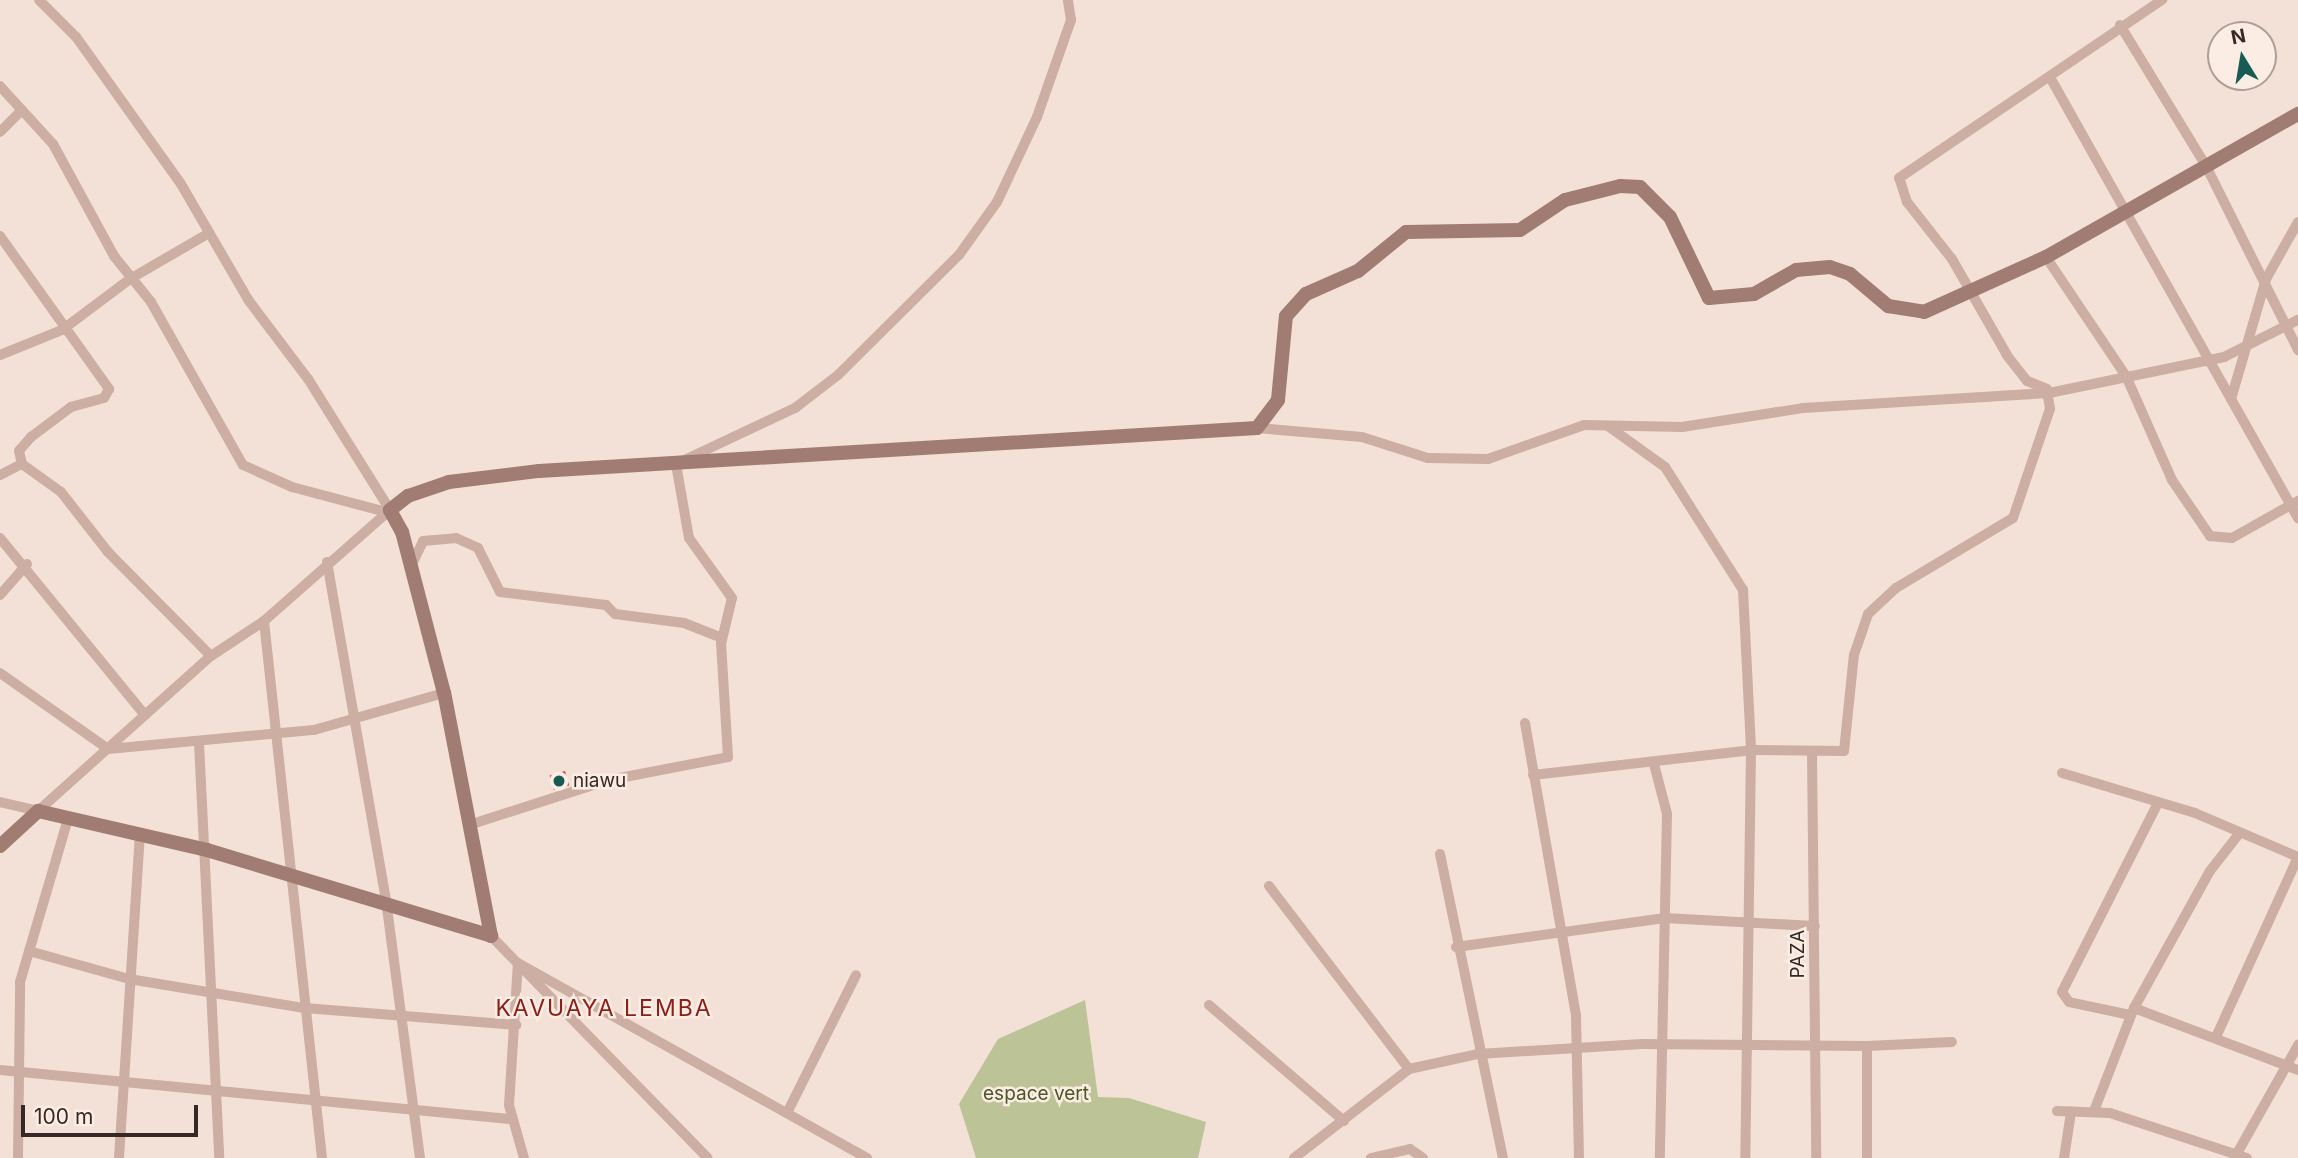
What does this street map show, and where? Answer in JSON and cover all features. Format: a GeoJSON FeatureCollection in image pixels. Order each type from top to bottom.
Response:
{"type":"FeatureCollection","features":[{"type":"Feature","properties":{"kind":"street"},"geometry":{"type":"LineString","coordinates":[[39,0],[118,94],[388,511],[411,567],[444,693],[491,936]]}},
{"type":"Feature","properties":{"kind":"street"},"geometry":{"type":"LineString","coordinates":[[676,464],[795,408],[838,375],[959,256],[997,202],[1037,117],[1071,20],[1068,0]]}},
{"type":"Feature","properties":{"kind":"street"},"geometry":{"type":"LineString","coordinates":[[1533,775],[1654,764],[1751,750],[1838,753],[1847,745],[1854,655],[1879,601],[2013,518],[2039,426],[2050,411],[2049,393],[2014,365],[1973,293],[1907,202],[1899,178],[1976,121],[2051,79],[2120,25],[2162,0]]}},
{"type":"Feature","properties":{"kind":"street"},"geometry":{"type":"LineString","coordinates":[[2120,25],[2206,166],[2266,279],[2298,350]]}},
{"type":"Feature","properties":{"kind":"street"},"geometry":{"type":"LineString","coordinates":[[2051,79],[2206,360],[2294,504],[2298,518]]}},
{"type":"Feature","properties":{"kind":"street"},"geometry":{"type":"LineString","coordinates":[[0,86],[53,144],[130,279],[151,302],[243,465],[292,486],[388,511]]}},
{"type":"Feature","properties":{"kind":"street"},"geometry":{"type":"LineString","coordinates":[[0,132],[22,110]]}},
{"type":"Feature","properties":{"kind":"street"},"geometry":{"type":"LineString","coordinates":[[1257,428],[1278,400],[1276,368],[1286,316],[1306,293],[1358,271],[1406,233],[1520,230],[1565,200],[1600,189],[1633,185],[1651,196],[1670,217],[1709,298],[1754,294],[1807,267],[1850,274],[1901,311],[1945,308],[2046,257],[2298,114]]}},
{"type":"Feature","properties":{"kind":"street"},"geometry":{"type":"LineString","coordinates":[[2231,399],[2266,279],[2298,222]]}},
{"type":"Feature","properties":{"kind":"street"},"geometry":{"type":"LineString","coordinates":[[0,355],[62,330],[130,279],[209,233]]}},
{"type":"Feature","properties":{"kind":"street"},"geometry":{"type":"LineString","coordinates":[[0,236],[62,330],[109,392],[71,407],[31,437],[19,451],[22,464],[71,501],[90,533],[211,656]]}},
{"type":"Feature","properties":{"kind":"street"},"geometry":{"type":"LineString","coordinates":[[2046,257],[2126,376],[2172,480],[2210,536],[2232,537],[2294,504]]}},
{"type":"Feature","properties":{"kind":"street"},"geometry":{"type":"LineString","coordinates":[[0,846],[211,656],[264,621],[327,562],[388,511],[425,489],[483,476],[676,464],[964,440],[1257,428],[1362,437],[1428,458],[1472,461],[1508,456],[1567,428],[1682,427],[1803,408],[2049,393],[2246,349],[2298,320]]}},
{"type":"Feature","properties":{"kind":"street"},"geometry":{"type":"LineString","coordinates":[[1608,426],[1665,467],[1743,590],[1751,750],[1745,1158]]}},
{"type":"Feature","properties":{"kind":"street"},"geometry":{"type":"LineString","coordinates":[[0,475],[22,464]]}},
{"type":"Feature","properties":{"kind":"street"},"geometry":{"type":"LineString","coordinates":[[469,825],[609,780],[724,760],[731,739],[720,698],[722,638],[732,598],[690,538],[676,464]]}},
{"type":"Feature","properties":{"kind":"street"},"geometry":{"type":"LineString","coordinates":[[0,538],[27,564],[145,715]]}},
{"type":"Feature","properties":{"kind":"street"},"geometry":{"type":"LineString","coordinates":[[411,567],[423,541],[456,538],[478,548],[500,592],[606,605],[615,614],[684,624],[722,638]]}},
{"type":"Feature","properties":{"kind":"street"},"geometry":{"type":"LineString","coordinates":[[327,562],[386,900],[399,1017],[420,1158]]}},
{"type":"Feature","properties":{"kind":"street"},"geometry":{"type":"LineString","coordinates":[[0,595],[27,564]]}},
{"type":"Feature","properties":{"kind":"street"},"geometry":{"type":"LineString","coordinates":[[264,621],[295,874],[305,1008],[322,1158]]}},
{"type":"Feature","properties":{"kind":"street"},"geometry":{"type":"LineString","coordinates":[[0,673],[108,749],[279,736],[356,721],[444,693]]}},
{"type":"Feature","properties":{"kind":"street"},"geometry":{"type":"LineString","coordinates":[[1525,723],[1577,1046],[1579,1158]]}},
{"type":"Feature","properties":{"kind":"street"},"geometry":{"type":"LineString","coordinates":[[199,743],[207,850],[219,1158]]}},
{"type":"Feature","properties":{"kind":"street","name":"PAZA"},"geometry":{"type":"LineString","coordinates":[[1812,751],[1816,1158]]}},
{"type":"Feature","properties":{"kind":"street"},"geometry":{"type":"LineString","coordinates":[[1654,764],[1667,814],[1660,1158]]}},
{"type":"Feature","properties":{"kind":"street"},"geometry":{"type":"LineString","coordinates":[[2062,773],[2158,803],[2298,857],[2216,1037]]}},
{"type":"Feature","properties":{"kind":"street"},"geometry":{"type":"LineString","coordinates":[[0,802],[207,850],[295,874],[386,900],[491,936],[708,1158]]}},
{"type":"Feature","properties":{"kind":"street"},"geometry":{"type":"LineString","coordinates":[[2158,803],[2062,992],[2070,1002],[2132,1012],[2216,1037],[2293,1068]]}},
{"type":"Feature","properties":{"kind":"street"},"geometry":{"type":"LineString","coordinates":[[18,1158],[18,1001],[29,951],[68,818]]}},
{"type":"Feature","properties":{"kind":"street"},"geometry":{"type":"LineString","coordinates":[[2094,1111],[2132,1012],[2210,871],[2238,835]]}},
{"type":"Feature","properties":{"kind":"street"},"geometry":{"type":"LineString","coordinates":[[118,1158],[140,836]]}},
{"type":"Feature","properties":{"kind":"street"},"geometry":{"type":"LineString","coordinates":[[1440,854],[1478,1054],[1503,1158]]}},
{"type":"Feature","properties":{"kind":"street"},"geometry":{"type":"LineString","coordinates":[[1269,886],[1409,1069]]}},
{"type":"Feature","properties":{"kind":"street"},"geometry":{"type":"LineString","coordinates":[[1456,947],[1559,928],[1665,918],[1748,925],[1815,926]]}},
{"type":"Feature","properties":{"kind":"street"},"geometry":{"type":"LineString","coordinates":[[29,951],[129,979],[305,1008],[516,1025]]}},
{"type":"Feature","properties":{"kind":"street"},"geometry":{"type":"LineString","coordinates":[[518,963],[510,1119],[524,1158]]}},
{"type":"Feature","properties":{"kind":"street"},"geometry":{"type":"LineString","coordinates":[[518,963],[867,1158]]}},
{"type":"Feature","properties":{"kind":"street"},"geometry":{"type":"LineString","coordinates":[[787,1113],[856,975]]}},
{"type":"Feature","properties":{"kind":"street"},"geometry":{"type":"LineString","coordinates":[[1209,1005],[1344,1121]]}},
{"type":"Feature","properties":{"kind":"street"},"geometry":{"type":"LineString","coordinates":[[1294,1158],[1409,1069],[1478,1054],[1577,1046],[1867,1046],[1952,1042]]}},
{"type":"Feature","properties":{"kind":"street"},"geometry":{"type":"LineString","coordinates":[[2057,1111],[2094,1111],[2239,1157],[2293,1068],[2298,1045]]}},
{"type":"Feature","properties":{"kind":"street"},"geometry":{"type":"LineString","coordinates":[[1867,1046],[1867,1158]]}},
{"type":"Feature","properties":{"kind":"street"},"geometry":{"type":"LineString","coordinates":[[0,1070],[412,1113],[510,1119]]}},
{"type":"Feature","properties":{"kind":"street"},"geometry":{"type":"LineString","coordinates":[[2064,1158],[2071,1112]]}},
{"type":"Feature","properties":{"kind":"street"},"geometry":{"type":"LineString","coordinates":[[1371,1158],[1396,1149],[1423,1158]]}},
{"type":"Feature","properties":{"kind":"green space","name":"espace vert"},"geometry":{"type":"Polygon","coordinates":[[[1085,1000],[1098,1097],[1129,1098],[1206,1122],[1198,1158],[976,1158],[959,1104],[998,1039],[1085,1000]]]}},
{"type":"Feature","properties":{"kind":"building","name":"niawu"},"geometry":{"type":"Polygon","coordinates":[[[565,771],[569,785],[554,790],[550,775],[565,771]]]}},
{"type":"Feature","properties":{"kind":"place","name":"niawu"},"geometry":{"type":"Point","coordinates":[559,781]}},
{"type":"Feature","properties":{"kind":"district","name":"KAVUAYA LEMBA"},"geometry":{"type":"Point","coordinates":[604,1008]}}]}
